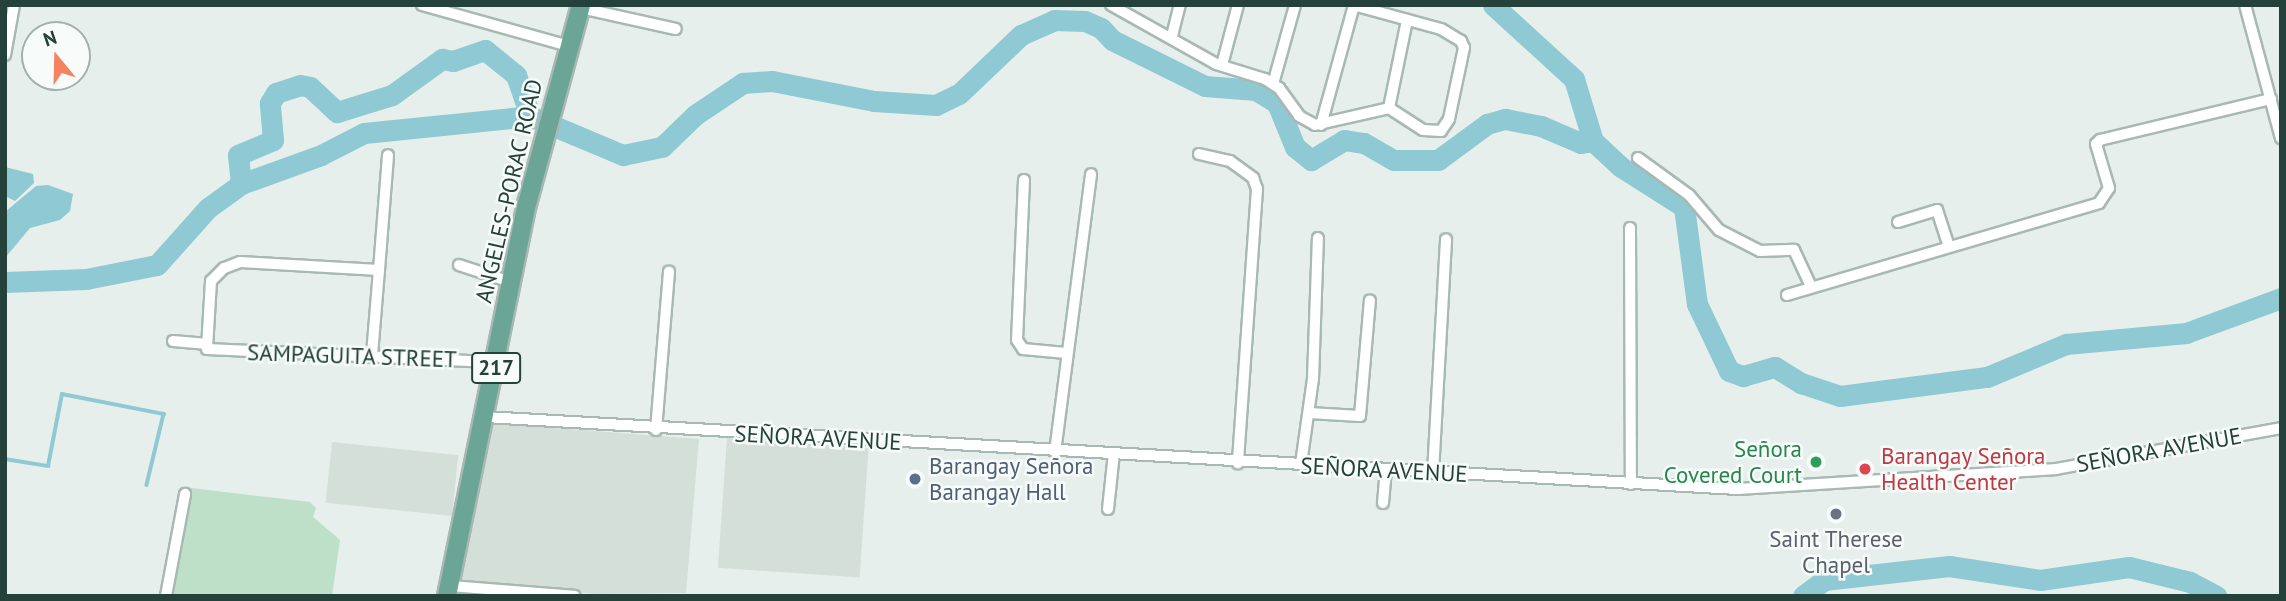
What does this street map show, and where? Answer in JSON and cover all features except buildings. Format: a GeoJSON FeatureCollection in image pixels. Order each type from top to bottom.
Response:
{"type":"FeatureCollection","features":[{"type":"Feature","properties":{"kind":"main road","name":"ANGELES-PORAC ROAD"},"geometry":{"type":"LineString","coordinates":[[448,591],[497,362],[510,282],[527,204],[581,7]]}},
{"type":"Feature","properties":{"kind":"street"},"geometry":{"type":"LineString","coordinates":[[5,55],[14,5]]}},
{"type":"Feature","properties":{"kind":"street"},"geometry":{"type":"LineString","coordinates":[[422,5],[569,46]]}},
{"type":"Feature","properties":{"kind":"street"},"geometry":{"type":"LineString","coordinates":[[1172,36],[1180,5]]}},
{"type":"Feature","properties":{"kind":"street"},"geometry":{"type":"LineString","coordinates":[[1222,65],[1238,5]]}},
{"type":"Feature","properties":{"kind":"street"},"geometry":{"type":"LineString","coordinates":[[1273,84],[1295,5]]}},
{"type":"Feature","properties":{"kind":"street"},"geometry":{"type":"LineString","coordinates":[[1116,6],[1222,65],[1273,84],[1299,116],[1321,125],[1389,108],[1435,134],[1450,119],[1464,48],[1461,41],[1441,29],[1353,5],[1321,125]]}},
{"type":"Feature","properties":{"kind":"street"},"geometry":{"type":"LineString","coordinates":[[2245,5],[2281,138]]}},
{"type":"Feature","properties":{"kind":"street"},"geometry":{"type":"LineString","coordinates":[[581,7],[676,29]]}},
{"type":"Feature","properties":{"kind":"street"},"geometry":{"type":"LineString","coordinates":[[1389,108],[1407,20]]}},
{"type":"Feature","properties":{"kind":"street"},"geometry":{"type":"LineString","coordinates":[[1787,295],[2099,203],[2109,188],[2096,144],[2100,139],[2271,99]]}},
{"type":"Feature","properties":{"kind":"street"},"geometry":{"type":"LineString","coordinates":[[372,355],[388,155]]}},
{"type":"Feature","properties":{"kind":"street"},"geometry":{"type":"LineString","coordinates":[[1199,155],[1230,161],[1253,178],[1257,189],[1238,463]]}},
{"type":"Feature","properties":{"kind":"street"},"geometry":{"type":"LineString","coordinates":[[1638,158],[1689,195],[1719,230],[1760,251],[1794,250],[1811,286]]}},
{"type":"Feature","properties":{"kind":"street"},"geometry":{"type":"LineString","coordinates":[[1055,452],[1091,174]]}},
{"type":"Feature","properties":{"kind":"street"},"geometry":{"type":"LineString","coordinates":[[1024,180],[1017,340],[1023,349],[1066,354]]}},
{"type":"Feature","properties":{"kind":"street"},"geometry":{"type":"LineString","coordinates":[[1898,222],[1937,211],[1949,246]]}},
{"type":"Feature","properties":{"kind":"street"},"geometry":{"type":"LineString","coordinates":[[1630,228],[1631,484]]}},
{"type":"Feature","properties":{"kind":"street"},"geometry":{"type":"LineString","coordinates":[[1301,464],[1309,413],[1318,304],[1318,238]]}},
{"type":"Feature","properties":{"kind":"street"},"geometry":{"type":"LineString","coordinates":[[1433,472],[1446,239]]}},
{"type":"Feature","properties":{"kind":"street"},"geometry":{"type":"LineString","coordinates":[[206,346],[211,281],[229,265],[379,270]]}},
{"type":"Feature","properties":{"kind":"street"},"geometry":{"type":"LineString","coordinates":[[459,265],[510,282]]}},
{"type":"Feature","properties":{"kind":"street"},"geometry":{"type":"LineString","coordinates":[[656,430],[668,272]]}},
{"type":"Feature","properties":{"kind":"street"},"geometry":{"type":"LineString","coordinates":[[1309,413],[1360,416],[1370,300]]}},
{"type":"Feature","properties":{"kind":"street","name":"SAMPAGUITA STREET"},"geometry":{"type":"LineString","coordinates":[[173,341],[206,346],[497,362]]}},
{"type":"Feature","properties":{"kind":"street","name":"SEÑORA AVENUE"},"geometry":{"type":"LineString","coordinates":[[485,417],[656,430],[1739,489],[2056,469],[2281,428]]}},
{"type":"Feature","properties":{"kind":"street"},"geometry":{"type":"LineString","coordinates":[[1108,509],[1114,453]]}},
{"type":"Feature","properties":{"kind":"street"},"geometry":{"type":"LineString","coordinates":[[1383,503],[1386,471]]}},
{"type":"Feature","properties":{"kind":"street"},"geometry":{"type":"LineString","coordinates":[[166,596],[185,494]]}},
{"type":"Feature","properties":{"kind":"street"},"geometry":{"type":"LineString","coordinates":[[448,591],[575,596]]}},
{"type":"Feature","properties":{"kind":"shaded area"},"geometry":{"type":"Polygon","coordinates":[[[490,423],[699,439],[686,593],[596,594],[457,581],[490,423]]]}},
{"type":"Feature","properties":{"kind":"shaded area"},"geometry":{"type":"Polygon","coordinates":[[[727,438],[869,448],[860,578],[718,568],[727,438]]]}},
{"type":"Feature","properties":{"kind":"shaded area"},"geometry":{"type":"Polygon","coordinates":[[[332,442],[458,455],[452,516],[326,503],[332,442]]]}},
{"type":"Feature","properties":{"kind":"green space"},"geometry":{"type":"Polygon","coordinates":[[[191,488],[310,502],[316,508],[313,517],[340,540],[332,596],[172,596],[191,488]]]}},
{"type":"Feature","properties":{"kind":"water"},"geometry":{"type":"Polygon","coordinates":[[[5,167],[33,174],[34,183],[15,201],[7,197],[5,167]]]}},
{"type":"Feature","properties":{"kind":"water"},"geometry":{"type":"Polygon","coordinates":[[[48,185],[73,194],[70,211],[60,220],[30,228],[5,258],[5,212],[36,186],[48,185]]]}},
{"type":"Feature","properties":{"kind":"waterway"},"geometry":{"type":"LineString","coordinates":[[1493,5],[1574,79],[1593,141]]}},
{"type":"Feature","properties":{"kind":"waterway"},"geometry":{"type":"LineString","coordinates":[[5,282],[86,279],[157,265],[208,208],[241,184],[238,155],[273,140],[270,103],[276,93],[300,85],[310,87],[337,112],[392,95],[442,59],[453,61],[485,50],[516,75],[530,116],[623,155],[662,147],[695,115],[743,83],[772,81],[874,101],[936,105],[959,94],[1021,35],[1054,20],[1085,21],[1101,28],[1112,40],[1205,86],[1256,90],[1277,103],[1295,147],[1311,160],[1344,140],[1364,143],[1394,160],[1438,160],[1487,124],[1505,119],[1541,126],[1581,143],[1593,141],[1621,167],[1684,207],[1697,304],[1729,371],[1743,376],[1775,367],[1801,383],[1840,396],[1987,377],[2066,344],[2186,333],[2281,298]]}},
{"type":"Feature","properties":{"kind":"waterway"},"geometry":{"type":"LineString","coordinates":[[241,184],[321,155],[364,133],[530,116]]}},
{"type":"Feature","properties":{"kind":"waterway"},"geometry":{"type":"LineString","coordinates":[[5,459],[48,466],[62,394],[164,414],[147,485]]}},
{"type":"Feature","properties":{"kind":"waterway"},"geometry":{"type":"LineString","coordinates":[[1803,596],[1824,580],[1949,566],[2040,580],[2129,567],[2190,582],[2216,596]]}},
{"type":"Feature","properties":{"kind":"place","name":"Señora Covered Court"},"geometry":{"type":"Point","coordinates":[1816,462]}},
{"type":"Feature","properties":{"kind":"place","name":"Barangay Señora Health Center"},"geometry":{"type":"Point","coordinates":[1865,469]}},
{"type":"Feature","properties":{"kind":"place","name":"Barangay Señora Barangay Hall"},"geometry":{"type":"Point","coordinates":[915,479]}},
{"type":"Feature","properties":{"kind":"place","name":"Saint Therese Chapel"},"geometry":{"type":"Point","coordinates":[1836,514]}}]}
